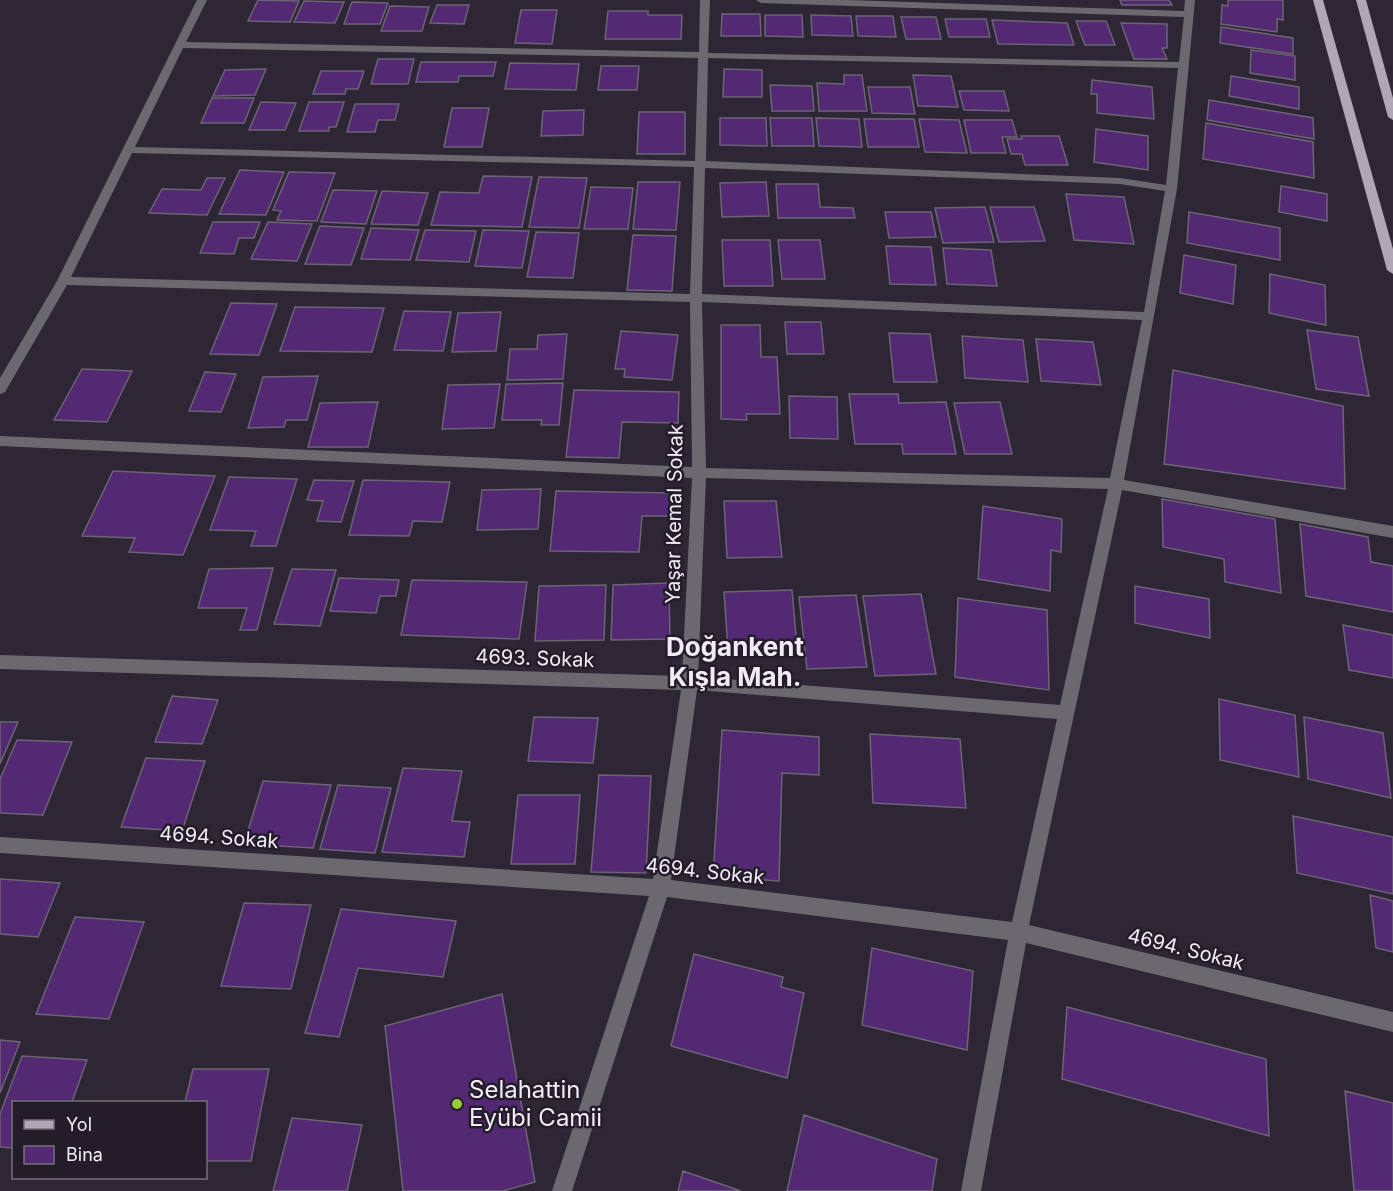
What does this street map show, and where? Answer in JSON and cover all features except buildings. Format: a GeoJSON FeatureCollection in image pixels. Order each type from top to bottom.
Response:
{"type":"FeatureCollection","features":[{"type":"Feature","properties":{"kind":"main road"},"geometry":{"type":"LineString","coordinates":[[1318,0],[1393,270]]}},
{"type":"Feature","properties":{"kind":"main road"},"geometry":{"type":"LineString","coordinates":[[1361,0],[1393,117]]}},
{"type":"Feature","properties":{"kind":"street"},"geometry":{"type":"LineString","coordinates":[[0,389],[63,281],[202,0]]}},
{"type":"Feature","properties":{"kind":"street","name":"Yaşar Kemal Sokak"},"geometry":{"type":"LineString","coordinates":[[562,1191],[661,888],[690,683],[699,473],[696,298],[705,0]]}},
{"type":"Feature","properties":{"kind":"street"},"geometry":{"type":"LineString","coordinates":[[761,0],[1189,7],[1171,189],[1149,316],[1068,713],[1019,932],[971,1191]]}},
{"type":"Feature","properties":{"kind":"street"},"geometry":{"type":"LineString","coordinates":[[180,45],[1184,65]]}},
{"type":"Feature","properties":{"kind":"street"},"geometry":{"type":"LineString","coordinates":[[128,150],[699,164],[1120,181],[1171,189]]}},
{"type":"Feature","properties":{"kind":"street"},"geometry":{"type":"LineString","coordinates":[[63,281],[696,298],[1149,316]]}},
{"type":"Feature","properties":{"kind":"street"},"geometry":{"type":"LineString","coordinates":[[0,441],[699,473],[1116,484],[1393,532]]}},
{"type":"Feature","properties":{"kind":"street","name":"4693. Sokak"},"geometry":{"type":"LineString","coordinates":[[0,662],[690,683],[1068,713]]}},
{"type":"Feature","properties":{"kind":"street","name":"4694. Sokak"},"geometry":{"type":"LineString","coordinates":[[0,845],[661,888],[1019,932],[1393,1022]]}},
{"type":"Feature","properties":{"kind":"place","name":"Selahattin Eyübi Camii"},"geometry":{"type":"Point","coordinates":[457,1104]}},
{"type":"Feature","properties":{"kind":"district","name":"Doğankent Kışla Mah."},"geometry":{"type":"Point","coordinates":[735,662]}}]}
